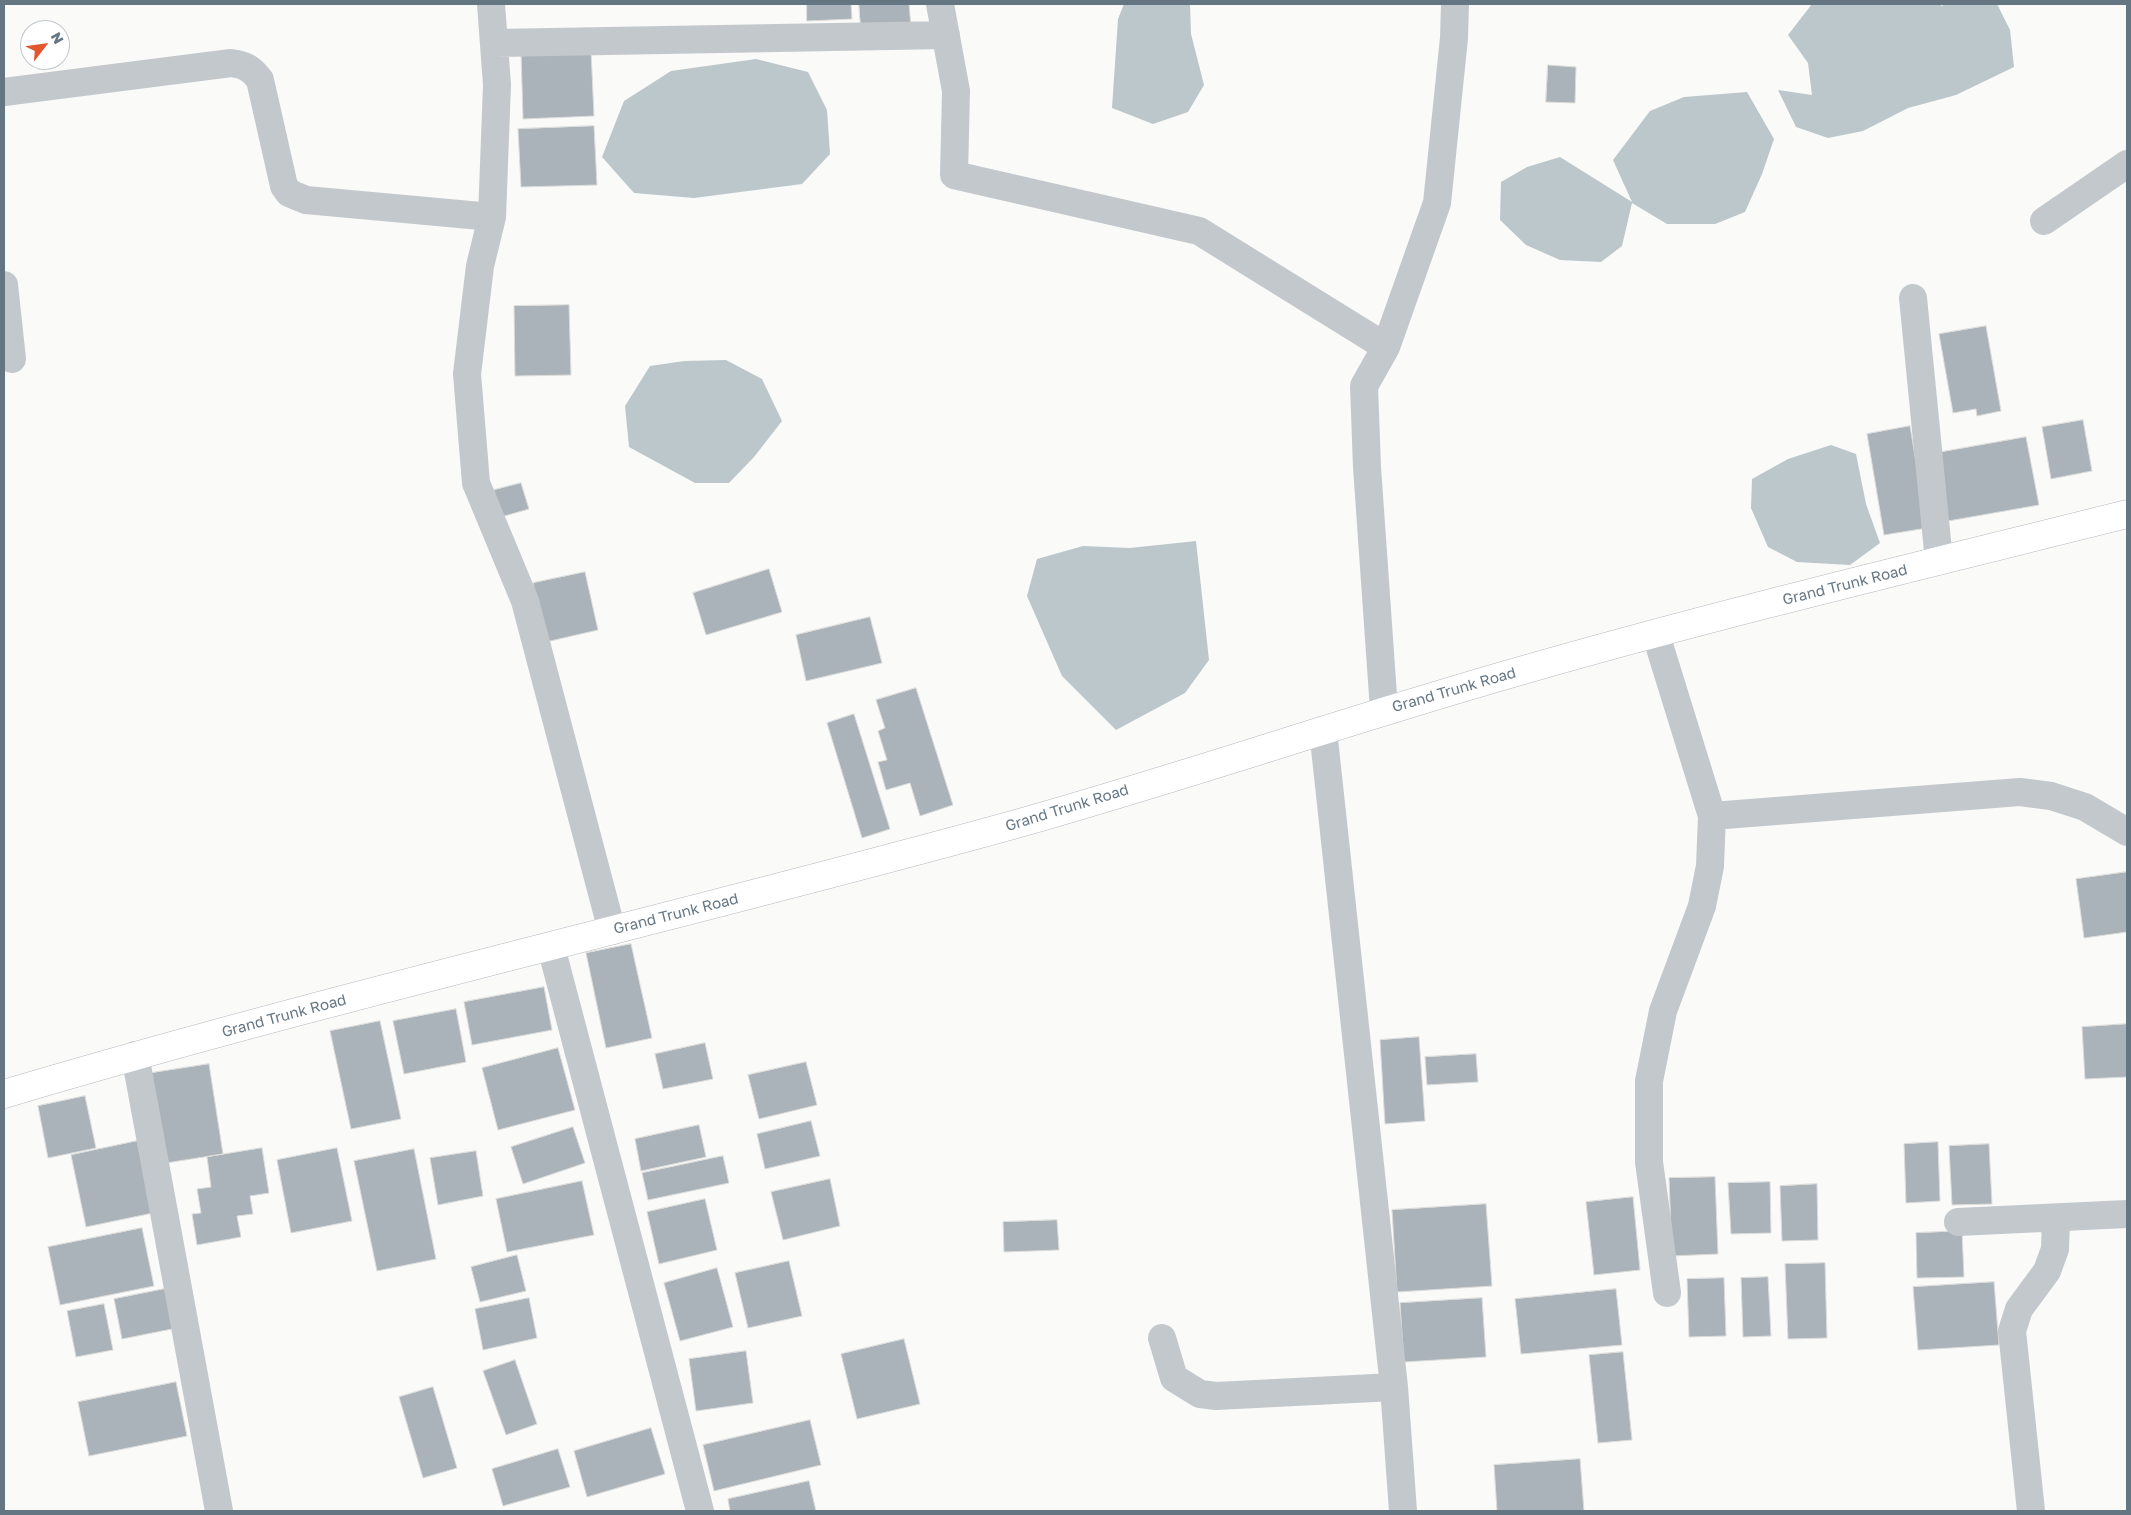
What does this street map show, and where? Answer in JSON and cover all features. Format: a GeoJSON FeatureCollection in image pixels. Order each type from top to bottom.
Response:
{"type":"FeatureCollection","features":[{"type":"Feature","properties":{"kind":"main road","name":"Grand Trunk Road"},"geometry":{"type":"LineString","coordinates":[[4,1094],[135,1055],[612,930],[812,880],[1039,818],[1384,710],[1656,635],[2127,514]]}},
{"type":"Feature","properties":{"kind":"street"},"geometry":{"type":"LineString","coordinates":[[491,4],[497,85],[492,217],[480,266],[467,374],[476,483],[526,601],[612,930]]}},
{"type":"Feature","properties":{"kind":"street"},"geometry":{"type":"LineString","coordinates":[[940,4],[956,91],[954,176],[1199,231],[1386,347]]}},
{"type":"Feature","properties":{"kind":"street"},"geometry":{"type":"LineString","coordinates":[[1384,710],[1367,467],[1364,386],[1386,347],[1436,203],[1454,38],[1455,4]]}},
{"type":"Feature","properties":{"kind":"street"},"geometry":{"type":"LineString","coordinates":[[495,43],[946,36]]}},
{"type":"Feature","properties":{"kind":"street"},"geometry":{"type":"LineString","coordinates":[[4,92],[231,63],[244,64],[253,70],[260,80],[284,186],[295,197],[306,200],[492,217]]}},
{"type":"Feature","properties":{"kind":"street"},"geometry":{"type":"LineString","coordinates":[[2044,221],[2127,164]]}},
{"type":"Feature","properties":{"kind":"street"},"geometry":{"type":"LineString","coordinates":[[4,285],[12,359]]}},
{"type":"Feature","properties":{"kind":"street"},"geometry":{"type":"LineString","coordinates":[[1913,298],[1939,562]]}},
{"type":"Feature","properties":{"kind":"street"},"geometry":{"type":"LineString","coordinates":[[1656,635],[1712,816],[1710,866],[1702,906],[1663,1011],[1649,1081],[1649,1162],[1667,1293]]}},
{"type":"Feature","properties":{"kind":"street"},"geometry":{"type":"LineString","coordinates":[[1323,730],[1394,1387],[1403,1511]]}},
{"type":"Feature","properties":{"kind":"street"},"geometry":{"type":"LineString","coordinates":[[1712,816],[2020,792],[2051,796],[2085,807],[2127,832]]}},
{"type":"Feature","properties":{"kind":"street"},"geometry":{"type":"LineString","coordinates":[[551,947],[700,1511]]}},
{"type":"Feature","properties":{"kind":"street"},"geometry":{"type":"LineString","coordinates":[[135,1055],[219,1511]]}},
{"type":"Feature","properties":{"kind":"street"},"geometry":{"type":"LineString","coordinates":[[1958,1222],[2127,1214]]}},
{"type":"Feature","properties":{"kind":"street"},"geometry":{"type":"LineString","coordinates":[[2032,1511],[2012,1331],[2018,1309],[2047,1271],[2055,1250],[2056,1218]]}},
{"type":"Feature","properties":{"kind":"street"},"geometry":{"type":"LineString","coordinates":[[1162,1338],[1174,1378],[1200,1394],[1216,1396],[1394,1387]]}},
{"type":"Feature","properties":{"kind":"shaded area"},"geometry":{"type":"Polygon","coordinates":[[[1124,4],[1190,4],[1191,34],[1204,85],[1188,112],[1153,124],[1112,108],[1118,19],[1124,4]]]}},
{"type":"Feature","properties":{"kind":"shaded area"},"geometry":{"type":"Polygon","coordinates":[[[1812,4],[1938,4],[1942,6],[1945,4],[1997,4],[2010,30],[2014,67],[1956,95],[1908,108],[1863,131],[1828,138],[1796,127],[1778,90],[1812,95],[1808,63],[1788,35],[1812,4]]]}},
{"type":"Feature","properties":{"kind":"shaded area"},"geometry":{"type":"Polygon","coordinates":[[[756,59],[808,72],[827,110],[830,154],[802,184],[694,198],[634,193],[602,157],[624,101],[671,71],[756,59]]]}},
{"type":"Feature","properties":{"kind":"shaded area"},"geometry":{"type":"Polygon","coordinates":[[[1747,92],[1774,139],[1762,174],[1745,212],[1715,224],[1667,224],[1632,203],[1622,246],[1601,262],[1560,260],[1526,245],[1500,220],[1501,182],[1527,167],[1560,157],[1632,202],[1613,160],[1650,111],[1684,97],[1747,92]]]}},
{"type":"Feature","properties":{"kind":"shaded area"},"geometry":{"type":"Polygon","coordinates":[[[726,360],[762,379],[782,421],[754,457],[729,483],[695,483],[629,447],[625,406],[650,366],[684,361],[726,360]]]}},
{"type":"Feature","properties":{"kind":"shaded area"},"geometry":{"type":"Polygon","coordinates":[[[1831,445],[1856,454],[1866,504],[1880,543],[1850,565],[1797,562],[1768,547],[1751,508],[1752,479],[1788,459],[1831,445]]]}},
{"type":"Feature","properties":{"kind":"shaded area"},"geometry":{"type":"Polygon","coordinates":[[[1196,541],[1209,660],[1185,693],[1116,730],[1062,676],[1027,596],[1037,559],[1083,546],[1130,548],[1196,541]]]}},
{"type":"Feature","properties":{"kind":"building"},"geometry":{"type":"Polygon","coordinates":[[[807,4],[851,4],[852,19],[807,21],[807,4]]]}},
{"type":"Feature","properties":{"kind":"building"},"geometry":{"type":"Polygon","coordinates":[[[859,4],[909,4],[911,27],[861,29],[859,4]]]}},
{"type":"Feature","properties":{"kind":"building"},"geometry":{"type":"Polygon","coordinates":[[[591,50],[594,116],[523,119],[521,52],[591,50]]]}},
{"type":"Feature","properties":{"kind":"building"},"geometry":{"type":"Polygon","coordinates":[[[1548,65],[1576,67],[1575,103],[1546,102],[1548,65]]]}},
{"type":"Feature","properties":{"kind":"building"},"geometry":{"type":"Polygon","coordinates":[[[594,126],[597,185],[521,187],[518,129],[594,126]]]}},
{"type":"Feature","properties":{"kind":"building"},"geometry":{"type":"Polygon","coordinates":[[[569,305],[571,375],[515,376],[514,306],[569,305]]]}},
{"type":"Feature","properties":{"kind":"building"},"geometry":{"type":"Polygon","coordinates":[[[1986,326],[2001,411],[1977,416],[1976,409],[1953,413],[1939,334],[1986,326]]]}},
{"type":"Feature","properties":{"kind":"building"},"geometry":{"type":"Polygon","coordinates":[[[2083,420],[2092,471],[2051,479],[2042,427],[2083,420]]]}},
{"type":"Feature","properties":{"kind":"building"},"geometry":{"type":"Polygon","coordinates":[[[1910,426],[1927,528],[1884,535],[1867,434],[1910,426]]]}},
{"type":"Feature","properties":{"kind":"building"},"geometry":{"type":"Polygon","coordinates":[[[2026,437],[2039,505],[1948,521],[1936,453],[2026,437]]]}},
{"type":"Feature","properties":{"kind":"building"},"geometry":{"type":"Polygon","coordinates":[[[521,483],[529,509],[501,517],[494,490],[521,483]]]}},
{"type":"Feature","properties":{"kind":"building"},"geometry":{"type":"Polygon","coordinates":[[[769,569],[782,612],[706,635],[693,593],[769,569]]]}},
{"type":"Feature","properties":{"kind":"building"},"geometry":{"type":"Polygon","coordinates":[[[585,572],[598,630],[546,642],[533,583],[585,572]]]}},
{"type":"Feature","properties":{"kind":"building"},"geometry":{"type":"Polygon","coordinates":[[[870,617],[882,663],[806,681],[796,635],[870,617]]]}},
{"type":"Feature","properties":{"kind":"building"},"geometry":{"type":"Polygon","coordinates":[[[916,688],[953,805],[920,816],[910,783],[886,790],[878,762],[887,760],[878,731],[885,728],[876,700],[916,688]]]}},
{"type":"Feature","properties":{"kind":"building"},"geometry":{"type":"Polygon","coordinates":[[[854,714],[890,829],[862,838],[827,723],[854,714]]]}},
{"type":"Feature","properties":{"kind":"building"},"geometry":{"type":"Polygon","coordinates":[[[2127,872],[2127,932],[2084,938],[2076,879],[2127,872]]]}},
{"type":"Feature","properties":{"kind":"building"},"geometry":{"type":"Polygon","coordinates":[[[631,944],[652,1038],[606,1048],[586,953],[631,944]]]}},
{"type":"Feature","properties":{"kind":"building"},"geometry":{"type":"Polygon","coordinates":[[[544,987],[552,1030],[472,1045],[464,1002],[544,987]]]}},
{"type":"Feature","properties":{"kind":"building"},"geometry":{"type":"Polygon","coordinates":[[[456,1009],[466,1062],[404,1074],[393,1021],[456,1009]]]}},
{"type":"Feature","properties":{"kind":"building"},"geometry":{"type":"Polygon","coordinates":[[[380,1021],[401,1119],[351,1129],[330,1031],[380,1021]]]}},
{"type":"Feature","properties":{"kind":"building"},"geometry":{"type":"Polygon","coordinates":[[[2127,1024],[2127,1077],[2085,1079],[2082,1027],[2127,1024]]]}},
{"type":"Feature","properties":{"kind":"building"},"geometry":{"type":"Polygon","coordinates":[[[1419,1037],[1425,1121],[1385,1124],[1380,1040],[1419,1037]]]}},
{"type":"Feature","properties":{"kind":"building"},"geometry":{"type":"Polygon","coordinates":[[[705,1043],[713,1079],[663,1089],[655,1054],[705,1043]]]}},
{"type":"Feature","properties":{"kind":"building"},"geometry":{"type":"Polygon","coordinates":[[[558,1048],[575,1110],[498,1130],[482,1068],[558,1048]]]}},
{"type":"Feature","properties":{"kind":"building"},"geometry":{"type":"Polygon","coordinates":[[[1476,1054],[1478,1082],[1427,1085],[1425,1057],[1476,1054]]]}},
{"type":"Feature","properties":{"kind":"building"},"geometry":{"type":"Polygon","coordinates":[[[806,1062],[817,1105],[759,1119],[748,1075],[806,1062]]]}},
{"type":"Feature","properties":{"kind":"building"},"geometry":{"type":"Polygon","coordinates":[[[209,1064],[223,1154],[166,1163],[151,1073],[209,1064]]]}},
{"type":"Feature","properties":{"kind":"building"},"geometry":{"type":"Polygon","coordinates":[[[85,1096],[96,1148],[48,1158],[38,1106],[85,1096]]]}},
{"type":"Feature","properties":{"kind":"building"},"geometry":{"type":"Polygon","coordinates":[[[811,1121],[820,1156],[765,1169],[757,1134],[811,1121]]]}},
{"type":"Feature","properties":{"kind":"building"},"geometry":{"type":"Polygon","coordinates":[[[699,1125],[706,1157],[641,1171],[635,1139],[699,1125]]]}},
{"type":"Feature","properties":{"kind":"building"},"geometry":{"type":"Polygon","coordinates":[[[573,1127],[585,1163],[523,1184],[511,1147],[573,1127]]]}},
{"type":"Feature","properties":{"kind":"building"},"geometry":{"type":"Polygon","coordinates":[[[137,1141],[153,1213],[86,1227],[71,1155],[137,1141]]]}},
{"type":"Feature","properties":{"kind":"building"},"geometry":{"type":"Polygon","coordinates":[[[1938,1142],[1940,1201],[1906,1203],[1904,1144],[1938,1142]]]}},
{"type":"Feature","properties":{"kind":"building"},"geometry":{"type":"Polygon","coordinates":[[[1989,1144],[1992,1204],[1952,1205],[1949,1146],[1989,1144]]]}},
{"type":"Feature","properties":{"kind":"building"},"geometry":{"type":"Polygon","coordinates":[[[262,1148],[269,1193],[250,1196],[253,1214],[237,1216],[241,1237],[197,1245],[192,1214],[201,1213],[197,1189],[211,1187],[207,1157],[262,1148]]]}},
{"type":"Feature","properties":{"kind":"building"},"geometry":{"type":"Polygon","coordinates":[[[337,1148],[352,1221],[291,1233],[277,1160],[337,1148]]]}},
{"type":"Feature","properties":{"kind":"building"},"geometry":{"type":"Polygon","coordinates":[[[414,1149],[436,1259],[377,1271],[354,1161],[414,1149]]]}},
{"type":"Feature","properties":{"kind":"building"},"geometry":{"type":"Polygon","coordinates":[[[476,1151],[483,1196],[438,1205],[430,1158],[476,1151]]]}},
{"type":"Feature","properties":{"kind":"building"},"geometry":{"type":"Polygon","coordinates":[[[723,1156],[729,1183],[648,1200],[642,1173],[723,1156]]]}},
{"type":"Feature","properties":{"kind":"building"},"geometry":{"type":"Polygon","coordinates":[[[1715,1177],[1718,1254],[1672,1256],[1669,1178],[1715,1177]]]}},
{"type":"Feature","properties":{"kind":"building"},"geometry":{"type":"Polygon","coordinates":[[[830,1179],[840,1226],[783,1240],[771,1192],[830,1179]]]}},
{"type":"Feature","properties":{"kind":"building"},"geometry":{"type":"Polygon","coordinates":[[[582,1181],[594,1235],[507,1252],[496,1199],[582,1181]]]}},
{"type":"Feature","properties":{"kind":"building"},"geometry":{"type":"Polygon","coordinates":[[[1770,1182],[1771,1233],[1731,1234],[1728,1183],[1770,1182]]]}},
{"type":"Feature","properties":{"kind":"building"},"geometry":{"type":"Polygon","coordinates":[[[1817,1184],[1818,1240],[1782,1241],[1780,1186],[1817,1184]]]}},
{"type":"Feature","properties":{"kind":"building"},"geometry":{"type":"Polygon","coordinates":[[[1633,1197],[1640,1270],[1594,1275],[1586,1202],[1633,1197]]]}},
{"type":"Feature","properties":{"kind":"building"},"geometry":{"type":"Polygon","coordinates":[[[705,1199],[717,1250],[659,1264],[647,1212],[705,1199]]]}},
{"type":"Feature","properties":{"kind":"building"},"geometry":{"type":"Polygon","coordinates":[[[1486,1204],[1492,1286],[1397,1292],[1392,1210],[1486,1204]]]}},
{"type":"Feature","properties":{"kind":"building"},"geometry":{"type":"Polygon","coordinates":[[[1057,1220],[1059,1250],[1004,1252],[1003,1222],[1057,1220]]]}},
{"type":"Feature","properties":{"kind":"building"},"geometry":{"type":"Polygon","coordinates":[[[142,1228],[154,1286],[60,1305],[48,1247],[142,1228]]]}},
{"type":"Feature","properties":{"kind":"building"},"geometry":{"type":"Polygon","coordinates":[[[1962,1231],[1964,1277],[1917,1278],[1916,1233],[1962,1231]]]}},
{"type":"Feature","properties":{"kind":"building"},"geometry":{"type":"Polygon","coordinates":[[[517,1255],[526,1291],[480,1302],[471,1267],[517,1255]]]}},
{"type":"Feature","properties":{"kind":"building"},"geometry":{"type":"Polygon","coordinates":[[[789,1261],[802,1316],[748,1328],[735,1273],[789,1261]]]}},
{"type":"Feature","properties":{"kind":"building"},"geometry":{"type":"Polygon","coordinates":[[[1825,1263],[1827,1338],[1788,1339],[1785,1264],[1825,1263]]]}},
{"type":"Feature","properties":{"kind":"building"},"geometry":{"type":"Polygon","coordinates":[[[717,1268],[733,1327],[680,1341],[664,1283],[717,1268]]]}},
{"type":"Feature","properties":{"kind":"building"},"geometry":{"type":"Polygon","coordinates":[[[1768,1277],[1771,1336],[1743,1337],[1741,1278],[1768,1277]]]}},
{"type":"Feature","properties":{"kind":"building"},"geometry":{"type":"Polygon","coordinates":[[[1724,1278],[1726,1336],[1689,1337],[1687,1279],[1724,1278]]]}},
{"type":"Feature","properties":{"kind":"building"},"geometry":{"type":"Polygon","coordinates":[[[1994,1282],[1999,1345],[1918,1350],[1913,1287],[1994,1282]]]}},
{"type":"Feature","properties":{"kind":"building"},"geometry":{"type":"Polygon","coordinates":[[[169,1288],[177,1328],[122,1339],[114,1299],[169,1288]]]}},
{"type":"Feature","properties":{"kind":"building"},"geometry":{"type":"Polygon","coordinates":[[[1616,1289],[1622,1345],[1521,1354],[1515,1299],[1616,1289]]]}},
{"type":"Feature","properties":{"kind":"building"},"geometry":{"type":"Polygon","coordinates":[[[529,1298],[537,1338],[483,1350],[475,1309],[529,1298]]]}},
{"type":"Feature","properties":{"kind":"building"},"geometry":{"type":"Polygon","coordinates":[[[1482,1298],[1486,1357],[1404,1362],[1400,1303],[1482,1298]]]}},
{"type":"Feature","properties":{"kind":"building"},"geometry":{"type":"Polygon","coordinates":[[[104,1304],[113,1350],[76,1357],[67,1311],[104,1304]]]}},
{"type":"Feature","properties":{"kind":"building"},"geometry":{"type":"Polygon","coordinates":[[[904,1339],[920,1404],[857,1419],[841,1354],[904,1339]]]}},
{"type":"Feature","properties":{"kind":"building"},"geometry":{"type":"Polygon","coordinates":[[[746,1351],[753,1403],[696,1411],[689,1359],[746,1351]]]}},
{"type":"Feature","properties":{"kind":"building"},"geometry":{"type":"Polygon","coordinates":[[[1623,1352],[1632,1440],[1598,1443],[1589,1355],[1623,1352]]]}},
{"type":"Feature","properties":{"kind":"building"},"geometry":{"type":"Polygon","coordinates":[[[515,1360],[537,1424],[506,1435],[483,1371],[515,1360]]]}},
{"type":"Feature","properties":{"kind":"building"},"geometry":{"type":"Polygon","coordinates":[[[176,1382],[187,1436],[89,1456],[78,1402],[176,1382]]]}},
{"type":"Feature","properties":{"kind":"building"},"geometry":{"type":"Polygon","coordinates":[[[433,1387],[457,1468],[423,1478],[399,1397],[433,1387]]]}},
{"type":"Feature","properties":{"kind":"building"},"geometry":{"type":"Polygon","coordinates":[[[810,1420],[821,1465],[714,1491],[703,1445],[810,1420]]]}},
{"type":"Feature","properties":{"kind":"building"},"geometry":{"type":"Polygon","coordinates":[[[651,1428],[665,1474],[587,1497],[574,1451],[651,1428]]]}},
{"type":"Feature","properties":{"kind":"building"},"geometry":{"type":"Polygon","coordinates":[[[558,1449],[570,1487],[503,1506],[492,1469],[558,1449]]]}},
{"type":"Feature","properties":{"kind":"building"},"geometry":{"type":"Polygon","coordinates":[[[1580,1459],[1584,1511],[1497,1511],[1494,1465],[1580,1459]]]}},
{"type":"Feature","properties":{"kind":"building"},"geometry":{"type":"Polygon","coordinates":[[[809,1481],[816,1511],[730,1511],[728,1499],[809,1481]]]}}]}
